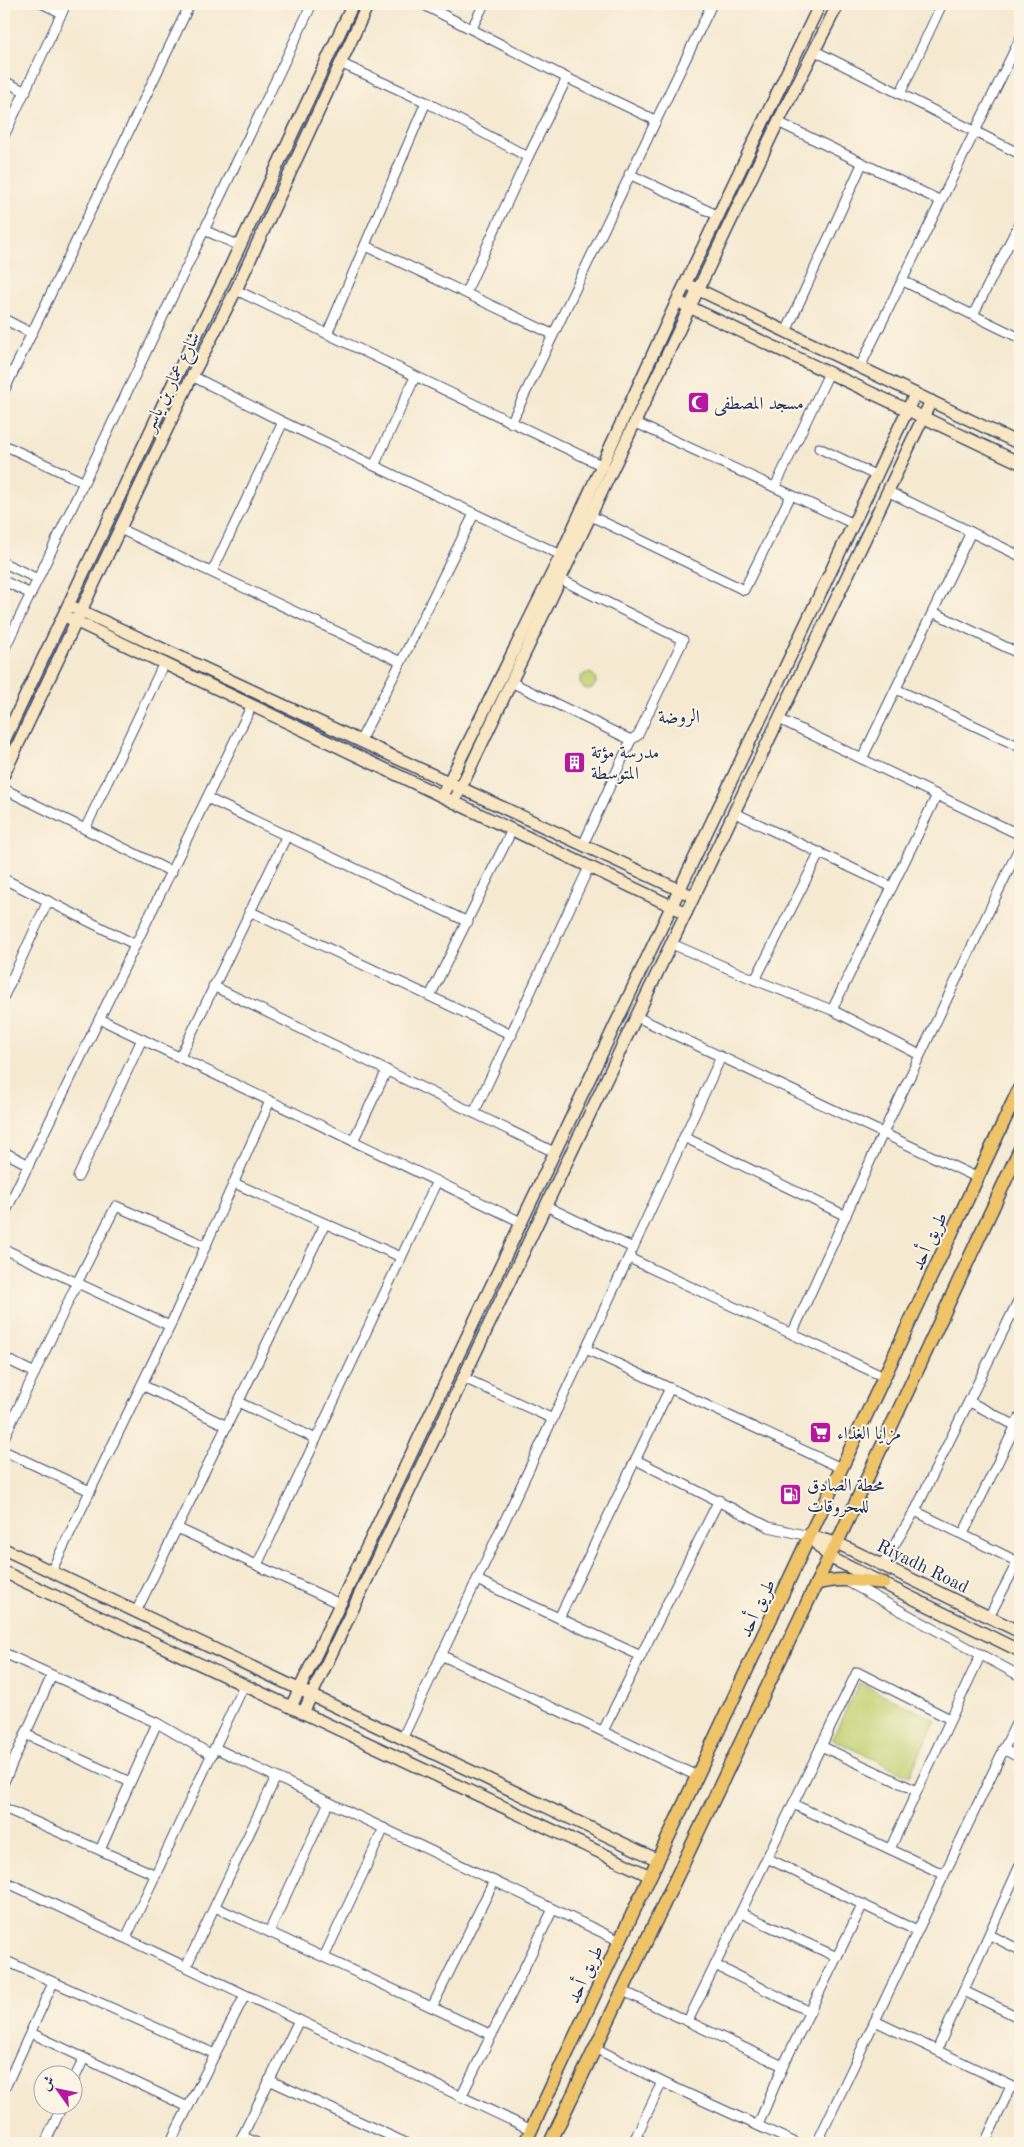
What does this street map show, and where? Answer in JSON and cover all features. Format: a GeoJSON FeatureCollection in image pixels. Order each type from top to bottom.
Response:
{"type":"FeatureCollection","features":[{"type":"Feature","properties":{"kind":"main road","name":"طريق أحد"},"geometry":{"type":"LineString","coordinates":[[525,2143],[1020,1087]]}},
{"type":"Feature","properties":{"kind":"main road"},"geometry":{"type":"LineString","coordinates":[[550,2143],[829,1556],[837,1543],[1020,1149]]}},
{"type":"Feature","properties":{"kind":"main road"},"geometry":{"type":"LineString","coordinates":[[816,1584],[827,1580],[884,1584]]}},
{"type":"Feature","properties":{"kind":"street"},"geometry":{"type":"LineString","coordinates":[[43,4],[62,13]]}},
{"type":"Feature","properties":{"kind":"street"},"geometry":{"type":"LineString","coordinates":[[4,136],[66,4]]}},
{"type":"Feature","properties":{"kind":"street"},"geometry":{"type":"LineString","coordinates":[[4,391],[190,4]]}},
{"type":"Feature","properties":{"kind":"street"},"geometry":{"type":"LineString","coordinates":[[4,650],[312,4]]}},
{"type":"Feature","properties":{"kind":"street","name":"شارع عمار بن ياسر"},"geometry":{"type":"LineString","coordinates":[[4,741],[353,4]]}},
{"type":"Feature","properties":{"kind":"street","name":"شارع عمار بن ياسر"},"geometry":{"type":"LineString","coordinates":[[4,774],[192,376],[236,290],[368,4]]}},
{"type":"Feature","properties":{"kind":"street"},"geometry":{"type":"LineString","coordinates":[[422,4],[567,78],[655,120]]}},
{"type":"Feature","properties":{"kind":"street"},"geometry":{"type":"LineString","coordinates":[[472,28],[484,4]]}},
{"type":"Feature","properties":{"kind":"street"},"geometry":{"type":"LineString","coordinates":[[511,422],[712,4]]}},
{"type":"Feature","properties":{"kind":"street"},"geometry":{"type":"LineString","coordinates":[[442,796],[603,466],[677,301],[820,4]]}},
{"type":"Feature","properties":{"kind":"street"},"geometry":{"type":"LineString","coordinates":[[454,802],[778,122],[838,4]]}},
{"type":"Feature","properties":{"kind":"street"},"geometry":{"type":"LineString","coordinates":[[900,94],[942,4]]}},
{"type":"Feature","properties":{"kind":"street"},"geometry":{"type":"LineString","coordinates":[[860,367],[1020,42]]}},
{"type":"Feature","properties":{"kind":"street"},"geometry":{"type":"LineString","coordinates":[[815,51],[1020,154]]}},
{"type":"Feature","properties":{"kind":"street"},"geometry":{"type":"LineString","coordinates":[[340,63],[426,102],[528,157]]}},
{"type":"Feature","properties":{"kind":"street"},"geometry":{"type":"LineString","coordinates":[[466,292],[528,157],[567,78]]}},
{"type":"Feature","properties":{"kind":"street"},"geometry":{"type":"LineString","coordinates":[[4,81],[26,92]]}},
{"type":"Feature","properties":{"kind":"street"},"geometry":{"type":"LineString","coordinates":[[327,334],[426,102]]}},
{"type":"Feature","properties":{"kind":"street"},"geometry":{"type":"LineString","coordinates":[[778,122],[941,201]]}},
{"type":"Feature","properties":{"kind":"street"},"geometry":{"type":"LineString","coordinates":[[786,332],[862,164]]}},
{"type":"Feature","properties":{"kind":"street"},"geometry":{"type":"LineString","coordinates":[[629,174],[719,216]]}},
{"type":"Feature","properties":{"kind":"street"},"geometry":{"type":"LineString","coordinates":[[973,315],[1020,222]]}},
{"type":"Feature","properties":{"kind":"street"},"geometry":{"type":"LineString","coordinates":[[204,230],[240,246]]}},
{"type":"Feature","properties":{"kind":"street"},"geometry":{"type":"LineString","coordinates":[[1011,241],[1020,246]]}},
{"type":"Feature","properties":{"kind":"street"},"geometry":{"type":"LineString","coordinates":[[366,246],[552,334]]}},
{"type":"Feature","properties":{"kind":"street"},"geometry":{"type":"LineString","coordinates":[[903,281],[1020,338]]}},
{"type":"Feature","properties":{"kind":"street"},"geometry":{"type":"LineString","coordinates":[[686,283],[1020,444]]}},
{"type":"Feature","properties":{"kind":"street"},"geometry":{"type":"LineString","coordinates":[[236,290],[603,466]]}},
{"type":"Feature","properties":{"kind":"street"},"geometry":{"type":"LineString","coordinates":[[677,301],[1020,463]]}},
{"type":"Feature","properties":{"kind":"street"},"geometry":{"type":"LineString","coordinates":[[4,319],[32,333]]}},
{"type":"Feature","properties":{"kind":"street"},"geometry":{"type":"LineString","coordinates":[[775,487],[829,373]]}},
{"type":"Feature","properties":{"kind":"street"},"geometry":{"type":"LineString","coordinates":[[192,376],[374,466],[561,554]]}},
{"type":"Feature","properties":{"kind":"street"},"geometry":{"type":"LineString","coordinates":[[374,466],[416,377]]}},
{"type":"Feature","properties":{"kind":"street"},"geometry":{"type":"LineString","coordinates":[[292,1707],[915,394]]}},
{"type":"Feature","properties":{"kind":"street"},"geometry":{"type":"LineString","coordinates":[[303,1713],[931,401]]}},
{"type":"Feature","properties":{"kind":"street"},"geometry":{"type":"LineString","coordinates":[[212,572],[283,422]]}},
{"type":"Feature","properties":{"kind":"street"},"geometry":{"type":"LineString","coordinates":[[636,423],[854,524]]}},
{"type":"Feature","properties":{"kind":"street"},"geometry":{"type":"LineString","coordinates":[[4,445],[83,482]]}},
{"type":"Feature","properties":{"kind":"street"},"geometry":{"type":"LineString","coordinates":[[819,448],[877,476]]}},
{"type":"Feature","properties":{"kind":"street"},"geometry":{"type":"LineString","coordinates":[[889,492],[1020,556]]}},
{"type":"Feature","properties":{"kind":"street"},"geometry":{"type":"LineString","coordinates":[[591,516],[744,590],[791,495]]}},
{"type":"Feature","properties":{"kind":"street"},"geometry":{"type":"LineString","coordinates":[[360,740],[474,514]]}},
{"type":"Feature","properties":{"kind":"street"},"geometry":{"type":"LineString","coordinates":[[120,529],[401,662]]}},
{"type":"Feature","properties":{"kind":"street"},"geometry":{"type":"LineString","coordinates":[[862,759],[971,532]]}},
{"type":"Feature","properties":{"kind":"street"},"geometry":{"type":"LineString","coordinates":[[4,563],[38,578]]}},
{"type":"Feature","properties":{"kind":"street"},"geometry":{"type":"LineString","coordinates":[[560,579],[683,640],[638,735],[631,740],[583,845]]}},
{"type":"Feature","properties":{"kind":"street"},"geometry":{"type":"LineString","coordinates":[[4,581],[31,594]]}},
{"type":"Feature","properties":{"kind":"street"},"geometry":{"type":"LineString","coordinates":[[68,604],[694,898]]}},
{"type":"Feature","properties":{"kind":"street"},"geometry":{"type":"LineString","coordinates":[[933,612],[1020,654]]}},
{"type":"Feature","properties":{"kind":"street"},"geometry":{"type":"LineString","coordinates":[[63,615],[686,913]]}},
{"type":"Feature","properties":{"kind":"street"},"geometry":{"type":"LineString","coordinates":[[85,829],[164,663]]}},
{"type":"Feature","properties":{"kind":"street"},"geometry":{"type":"LineString","coordinates":[[511,682],[631,740]]}},
{"type":"Feature","properties":{"kind":"street"},"geometry":{"type":"LineString","coordinates":[[896,689],[1020,747]]}},
{"type":"Feature","properties":{"kind":"street"},"geometry":{"type":"LineString","coordinates":[[4,1216],[252,705]]}},
{"type":"Feature","properties":{"kind":"street"},"geometry":{"type":"LineString","coordinates":[[779,719],[1020,835]]}},
{"type":"Feature","properties":{"kind":"street"},"geometry":{"type":"LineString","coordinates":[[4,790],[172,872]]}},
{"type":"Feature","properties":{"kind":"street"},"geometry":{"type":"LineString","coordinates":[[832,1010],[937,795]]}},
{"type":"Feature","properties":{"kind":"street"},"geometry":{"type":"LineString","coordinates":[[207,798],[468,922]]}},
{"type":"Feature","properties":{"kind":"street"},"geometry":{"type":"LineString","coordinates":[[734,812],[892,887]]}},
{"type":"Feature","properties":{"kind":"street"},"geometry":{"type":"LineString","coordinates":[[430,996],[512,830]]}},
{"type":"Feature","properties":{"kind":"street"},"geometry":{"type":"LineString","coordinates":[[180,1057],[287,835]]}},
{"type":"Feature","properties":{"kind":"street"},"geometry":{"type":"LineString","coordinates":[[792,1334],[883,1133],[1020,846]]}},
{"type":"Feature","properties":{"kind":"street"},"geometry":{"type":"LineString","coordinates":[[754,980],[820,852]]}},
{"type":"Feature","properties":{"kind":"street"},"geometry":{"type":"LineString","coordinates":[[474,1113],[589,867]]}},
{"type":"Feature","properties":{"kind":"street"},"geometry":{"type":"LineString","coordinates":[[4,879],[136,945]]}},
{"type":"Feature","properties":{"kind":"street"},"geometry":{"type":"LineString","coordinates":[[4,996],[48,901]]}},
{"type":"Feature","properties":{"kind":"street"},"geometry":{"type":"LineString","coordinates":[[250,911],[512,1035]]}},
{"type":"Feature","properties":{"kind":"street"},"geometry":{"type":"LineString","coordinates":[[672,944],[754,980],[832,1010],[920,1055]]}},
{"type":"Feature","properties":{"kind":"street"},"geometry":{"type":"LineString","coordinates":[[213,986],[554,1152]]}},
{"type":"Feature","properties":{"kind":"street"},"geometry":{"type":"LineString","coordinates":[[636,1017],[978,1178]]}},
{"type":"Feature","properties":{"kind":"street"},"geometry":{"type":"LineString","coordinates":[[100,1019],[521,1222]]}},
{"type":"Feature","properties":{"kind":"street"},"geometry":{"type":"LineString","coordinates":[[78,1178],[142,1039]]}},
{"type":"Feature","properties":{"kind":"street"},"geometry":{"type":"LineString","coordinates":[[402,1739],[629,1258],[720,1057]]}},
{"type":"Feature","properties":{"kind":"street"},"geometry":{"type":"LineString","coordinates":[[353,1141],[386,1070]]}},
{"type":"Feature","properties":{"kind":"street"},"geometry":{"type":"LineString","coordinates":[[50,1572],[170,1326],[270,1101]]}},
{"type":"Feature","properties":{"kind":"street"},"geometry":{"type":"LineString","coordinates":[[684,1137],[846,1216]]}},
{"type":"Feature","properties":{"kind":"street"},"geometry":{"type":"LineString","coordinates":[[4,1152],[29,1164]]}},
{"type":"Feature","properties":{"kind":"street"},"geometry":{"type":"LineString","coordinates":[[257,1565],[437,1181]]}},
{"type":"Feature","properties":{"kind":"street"},"geometry":{"type":"LineString","coordinates":[[234,1183],[401,1258]]}},
{"type":"Feature","properties":{"kind":"street"},"geometry":{"type":"LineString","coordinates":[[4,1438],[77,1283],[116,1206],[206,1246]]}},
{"type":"Feature","properties":{"kind":"street"},"geometry":{"type":"LineString","coordinates":[[546,1206],[633,1248]]}},
{"type":"Feature","properties":{"kind":"street"},"geometry":{"type":"LineString","coordinates":[[136,1612],[325,1224]]}},
{"type":"Feature","properties":{"kind":"street"},"geometry":{"type":"LineString","coordinates":[[4,1248],[170,1326]]}},
{"type":"Feature","properties":{"kind":"street"},"geometry":{"type":"LineString","coordinates":[[629,1258],[884,1377]]}},
{"type":"Feature","properties":{"kind":"street"},"geometry":{"type":"LineString","coordinates":[[882,1565],[915,1511],[1018,1310],[1020,1297]]}},
{"type":"Feature","properties":{"kind":"street"},"geometry":{"type":"LineString","coordinates":[[586,1349],[841,1468]]}},
{"type":"Feature","properties":{"kind":"street"},"geometry":{"type":"LineString","coordinates":[[4,1358],[35,1373]]}},
{"type":"Feature","properties":{"kind":"street"},"geometry":{"type":"LineString","coordinates":[[464,1378],[553,1419]]}},
{"type":"Feature","properties":{"kind":"street"},"geometry":{"type":"LineString","coordinates":[[142,1385],[227,1426]]}},
{"type":"Feature","properties":{"kind":"street"},"geometry":{"type":"LineString","coordinates":[[559,1618],[670,1388]]}},
{"type":"Feature","properties":{"kind":"street"},"geometry":{"type":"LineString","coordinates":[[238,1402],[316,1439]]}},
{"type":"Feature","properties":{"kind":"street"},"geometry":{"type":"LineString","coordinates":[[963,1534],[1019,1423],[970,1402]]}},
{"type":"Feature","properties":{"kind":"street"},"geometry":{"type":"LineString","coordinates":[[4,1451],[90,1491]]}},
{"type":"Feature","properties":{"kind":"street"},"geometry":{"type":"LineString","coordinates":[[636,1460],[719,1500],[769,1527],[809,1536],[829,1556],[1020,1650]]}},
{"type":"Feature","properties":{"kind":"street"},"geometry":{"type":"LineString","coordinates":[[603,1732],[719,1500]]}},
{"type":"Feature","properties":{"kind":"street"},"geometry":{"type":"LineString","coordinates":[[915,1511],[1019,1560],[989,1617]]}},
{"type":"Feature","properties":{"kind":"street"},"geometry":{"type":"LineString","coordinates":[[177,1528],[340,1604]]}},
{"type":"Feature","properties":{"kind":"street","name":"Riyadh Road"},"geometry":{"type":"LineString","coordinates":[[809,1536],[837,1543],[1020,1632]]}},
{"type":"Feature","properties":{"kind":"street"},"geometry":{"type":"LineString","coordinates":[[4,1550],[658,1860]]}},
{"type":"Feature","properties":{"kind":"street"},"geometry":{"type":"LineString","coordinates":[[4,1572],[650,1876]]}},
{"type":"Feature","properties":{"kind":"street"},"geometry":{"type":"LineString","coordinates":[[477,1580],[641,1656]]}},
{"type":"Feature","properties":{"kind":"street"},"geometry":{"type":"LineString","coordinates":[[843,1580],[1020,1676]]}},
{"type":"Feature","properties":{"kind":"street"},"geometry":{"type":"LineString","coordinates":[[4,1653],[157,1723],[213,1751],[330,1802],[620,1942]]}},
{"type":"Feature","properties":{"kind":"street"},"geometry":{"type":"LineString","coordinates":[[890,1849],[981,1654]]}},
{"type":"Feature","properties":{"kind":"street"},"geometry":{"type":"LineString","coordinates":[[441,1656],[697,1776]]}},
{"type":"Feature","properties":{"kind":"street"},"geometry":{"type":"LineString","coordinates":[[688,2021],[857,1672],[950,1719]]}},
{"type":"Feature","properties":{"kind":"street"},"geometry":{"type":"LineString","coordinates":[[4,1782],[52,1676]]}},
{"type":"Feature","properties":{"kind":"street"},"geometry":{"type":"LineString","coordinates":[[126,1938],[244,1685]]}},
{"type":"Feature","properties":{"kind":"street"},"geometry":{"type":"LineString","coordinates":[[817,2143],[1020,1715]]}},
{"type":"Feature","properties":{"kind":"street"},"geometry":{"type":"LineString","coordinates":[[100,1850],[157,1723]]}},
{"type":"Feature","properties":{"kind":"street"},"geometry":{"type":"LineString","coordinates":[[25,1734],[130,1782]]}},
{"type":"Feature","properties":{"kind":"street"},"geometry":{"type":"LineString","coordinates":[[821,1746],[917,1792]]}},
{"type":"Feature","properties":{"kind":"street"},"geometry":{"type":"LineString","coordinates":[[1003,1749],[1020,1758]]}},
{"type":"Feature","properties":{"kind":"street"},"geometry":{"type":"LineString","coordinates":[[186,1967],[276,1777]]}},
{"type":"Feature","properties":{"kind":"street"},"geometry":{"type":"LineString","coordinates":[[268,1932],[330,1802]]}},
{"type":"Feature","properties":{"kind":"street"},"geometry":{"type":"LineString","coordinates":[[793,1804],[943,1874]]}},
{"type":"Feature","properties":{"kind":"street"},"geometry":{"type":"LineString","coordinates":[[4,1808],[156,1875]]}},
{"type":"Feature","properties":{"kind":"street"},"geometry":{"type":"LineString","coordinates":[[324,1957],[384,1828]]}},
{"type":"Feature","properties":{"kind":"street"},"geometry":{"type":"LineString","coordinates":[[767,1858],[917,1931]]}},
{"type":"Feature","properties":{"kind":"street"},"geometry":{"type":"LineString","coordinates":[[936,2050],[990,1935],[1020,1865]]}},
{"type":"Feature","properties":{"kind":"street"},"geometry":{"type":"LineString","coordinates":[[4,1881],[532,2130]]}},
{"type":"Feature","properties":{"kind":"street"},"geometry":{"type":"LineString","coordinates":[[432,2007],[494,1881]]}},
{"type":"Feature","properties":{"kind":"street"},"geometry":{"type":"LineString","coordinates":[[758,2125],[783,2066],[863,1904]]}},
{"type":"Feature","properties":{"kind":"street"},"geometry":{"type":"LineString","coordinates":[[215,1907],[492,2035]]}},
{"type":"Feature","properties":{"kind":"street"},"geometry":{"type":"LineString","coordinates":[[461,2097],[553,1910]]}},
{"type":"Feature","properties":{"kind":"street"},"geometry":{"type":"LineString","coordinates":[[741,1913],[837,1956]]}},
{"type":"Feature","properties":{"kind":"street"},"geometry":{"type":"LineString","coordinates":[[990,1935],[1020,1950]]}},
{"type":"Feature","properties":{"kind":"street"},"geometry":{"type":"LineString","coordinates":[[4,1960],[54,1984],[215,2054]]}},
{"type":"Feature","properties":{"kind":"street"},"geometry":{"type":"LineString","coordinates":[[715,1966],[810,2012]]}},
{"type":"Feature","properties":{"kind":"street"},"geometry":{"type":"LineString","coordinates":[[4,2090],[54,1984]]}},
{"type":"Feature","properties":{"kind":"street"},"geometry":{"type":"LineString","coordinates":[[623,1991],[783,2066]]}},
{"type":"Feature","properties":{"kind":"street"},"geometry":{"type":"LineString","coordinates":[[964,1991],[1020,2018]]}},
{"type":"Feature","properties":{"kind":"street"},"geometry":{"type":"LineString","coordinates":[[170,2143],[245,1995]]}},
{"type":"Feature","properties":{"kind":"street"},"geometry":{"type":"LineString","coordinates":[[257,2143],[240,2140],[299,2020]]}},
{"type":"Feature","properties":{"kind":"street"},"geometry":{"type":"LineString","coordinates":[[874,2021],[1020,2090]]}},
{"type":"Feature","properties":{"kind":"street"},"geometry":{"type":"LineString","coordinates":[[30,2033],[188,2107]]}},
{"type":"Feature","properties":{"kind":"street"},"geometry":{"type":"LineString","coordinates":[[595,2048],[662,2082],[796,2143]]}},
{"type":"Feature","properties":{"kind":"street"},"geometry":{"type":"LineString","coordinates":[[81,2064],[84,2058]]}},
{"type":"Feature","properties":{"kind":"street"},"geometry":{"type":"LineString","coordinates":[[270,2080],[406,2143]]}},
{"type":"Feature","properties":{"kind":"street"},"geometry":{"type":"LineString","coordinates":[[646,2143],[634,2141],[662,2082]]}},
{"type":"Feature","properties":{"kind":"street"},"geometry":{"type":"LineString","coordinates":[[985,2143],[1011,2086]]}},
{"type":"Feature","properties":{"kind":"street"},"geometry":{"type":"LineString","coordinates":[[45,2143],[58,2114]]}},
{"type":"Feature","properties":{"kind":"green space"},"geometry":{"type":"Polygon","coordinates":[[[588,673],[594,675],[596,681],[594,687],[588,689],[582,687],[580,681],[582,675],[588,673]]]}},
{"type":"Feature","properties":{"kind":"green space"},"geometry":{"type":"Polygon","coordinates":[[[859,1683],[936,1720],[909,1776],[832,1739],[859,1683]]]}},
{"type":"Feature","properties":{"kind":"place","name":"مسجد المصطفى"},"geometry":{"type":"Point","coordinates":[698,403]}},
{"type":"Feature","properties":{"kind":"place","name":"مدرسة مؤتة المتوسطة"},"geometry":{"type":"Point","coordinates":[575,762]}},
{"type":"Feature","properties":{"kind":"place","name":"مزايا الغذاء"},"geometry":{"type":"Point","coordinates":[821,1433]}},
{"type":"Feature","properties":{"kind":"place","name":"محطة الصادق للمحروقات"},"geometry":{"type":"Point","coordinates":[791,1495]}},
{"type":"Feature","properties":{"kind":"district","name":"الروضة"},"geometry":{"type":"Point","coordinates":[679,716]}}]}
